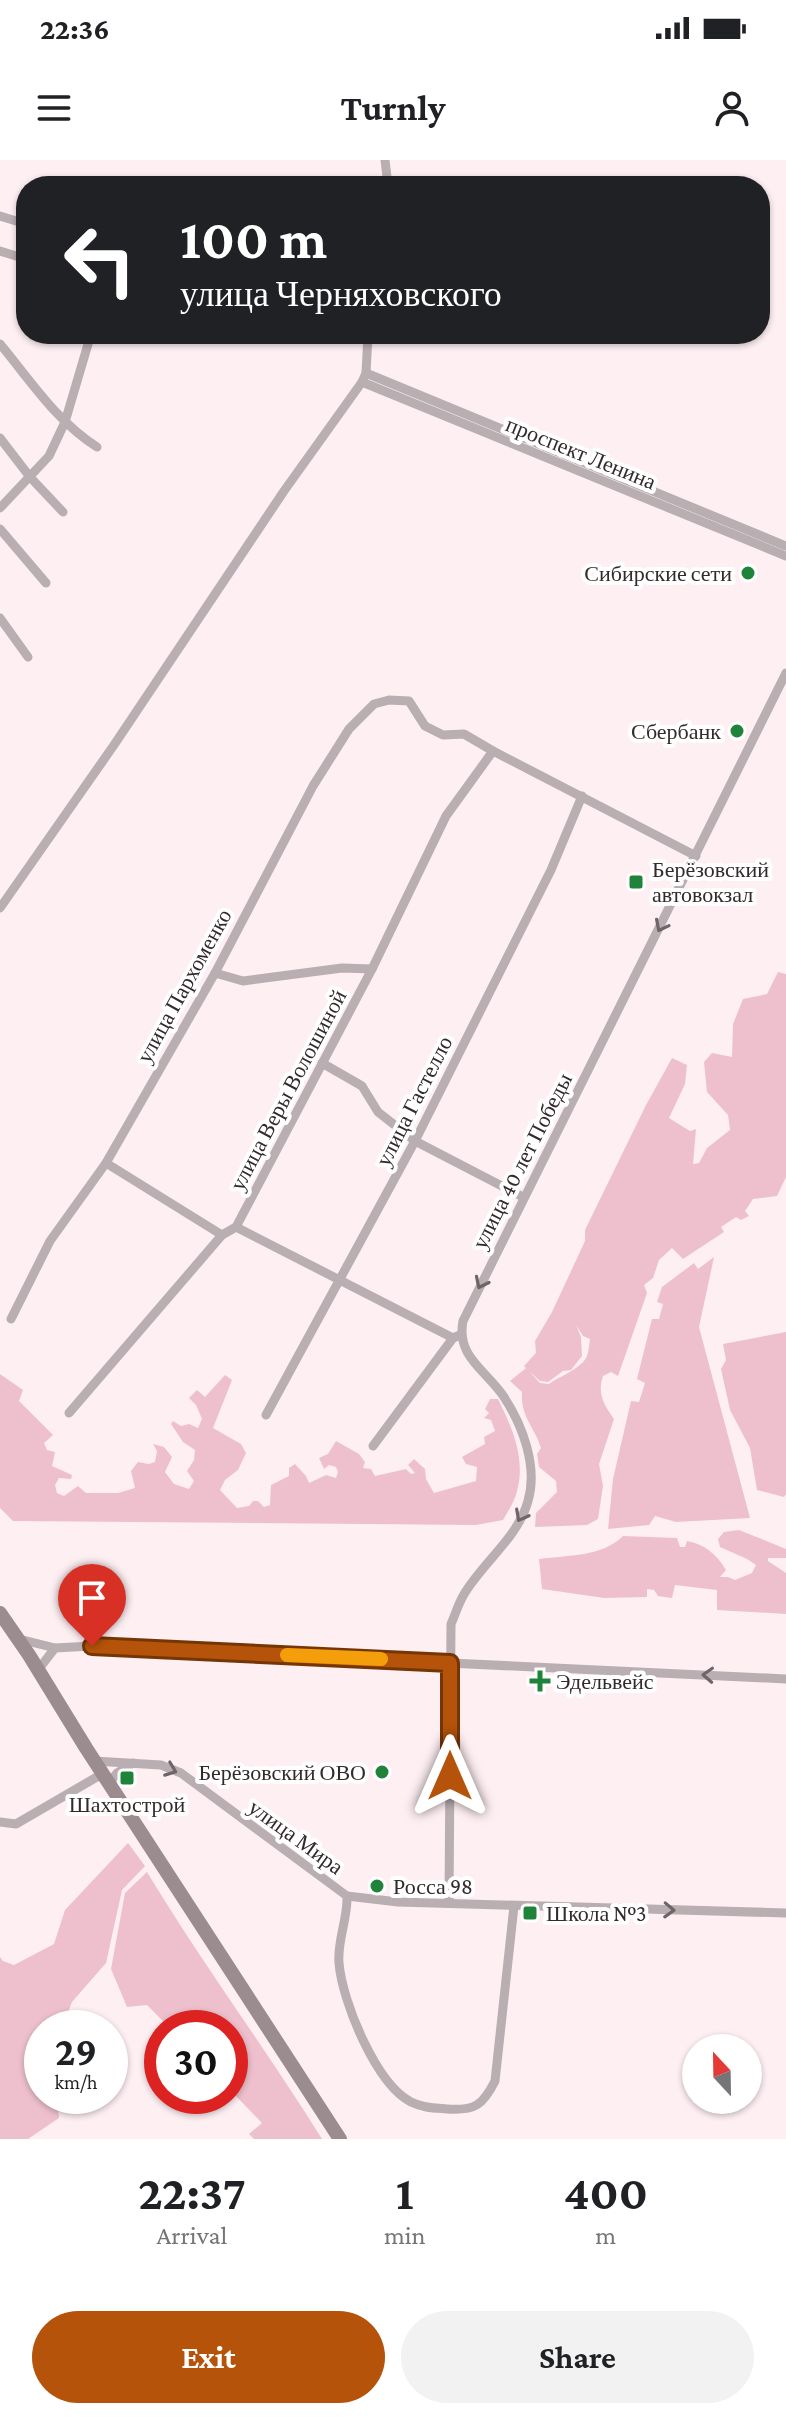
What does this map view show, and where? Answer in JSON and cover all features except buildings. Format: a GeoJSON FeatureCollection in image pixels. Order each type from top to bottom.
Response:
{"type":"FeatureCollection","features":[{"type":"Feature","properties":{"kind":"main road"},"geometry":{"type":"LineString","coordinates":[[0,1613],[340,2139]]}},
{"type":"Feature","properties":{"kind":"street"},"geometry":{"type":"LineString","coordinates":[[0,344],[65,422],[81,438],[97,447]]}},
{"type":"Feature","properties":{"kind":"street"},"geometry":{"type":"LineString","coordinates":[[0,508],[49,456],[65,422],[88,344]]}},
{"type":"Feature","properties":{"kind":"street"},"geometry":{"type":"LineString","coordinates":[[0,908],[364,378],[367,344]]}},
{"type":"Feature","properties":{"kind":"street","name":"проспект Ленина"},"geometry":{"type":"LineString","coordinates":[[364,378],[786,546]]}},
{"type":"Feature","properties":{"kind":"street","name":"проспект Ленина"},"geometry":{"type":"LineString","coordinates":[[364,378],[786,556]]}},
{"type":"Feature","properties":{"kind":"street"},"geometry":{"type":"LineString","coordinates":[[0,438],[30,477],[63,512]]}},
{"type":"Feature","properties":{"kind":"street"},"geometry":{"type":"LineString","coordinates":[[0,529],[46,583]]}},
{"type":"Feature","properties":{"kind":"street"},"geometry":{"type":"LineString","coordinates":[[0,618],[28,657]]}},
{"type":"Feature","properties":{"kind":"street","name":"улица 40 лет Победы"},"geometry":{"type":"LineString","coordinates":[[373,1446],[457,1336],[523,1197],[786,673]]}},
{"type":"Feature","properties":{"kind":"street","name":"улица Пархоменко"},"geometry":{"type":"LineString","coordinates":[[11,1319],[50,1241],[106,1163],[215,973],[313,786],[349,729],[374,704],[389,700],[409,701],[425,726],[443,735],[464,734],[493,751]]}},
{"type":"Feature","properties":{"kind":"street"},"geometry":{"type":"LineString","coordinates":[[493,751],[696,856]]}},
{"type":"Feature","properties":{"kind":"street","name":"улица Веры Волошиной"},"geometry":{"type":"LineString","coordinates":[[236,1227],[372,969],[446,816],[493,751]]}},
{"type":"Feature","properties":{"kind":"street","name":"улица Гастелло"},"geometry":{"type":"LineString","coordinates":[[266,1415],[415,1141],[551,870],[582,796]]}},
{"type":"Feature","properties":{"kind":"street"},"geometry":{"type":"LineString","coordinates":[[215,973],[243,981],[342,968],[372,969]]}},
{"type":"Feature","properties":{"kind":"street"},"geometry":{"type":"LineString","coordinates":[[322,1063],[362,1086],[378,1112],[415,1141],[523,1197]]}},
{"type":"Feature","properties":{"kind":"street"},"geometry":{"type":"LineString","coordinates":[[106,1163],[222,1235]]}},
{"type":"Feature","properties":{"kind":"street"},"geometry":{"type":"LineString","coordinates":[[69,1413],[222,1235],[236,1227],[457,1336],[469,1357],[503,1397],[518,1424],[527,1447],[531,1474],[529,1500],[521,1521],[463,1596],[451,1624],[449,1903]]}},
{"type":"Feature","properties":{"kind":"street"},"geometry":{"type":"LineString","coordinates":[[17,1638],[55,1648],[92,1646],[786,1679]]}},
{"type":"Feature","properties":{"kind":"street"},"geometry":{"type":"LineString","coordinates":[[38,1670],[55,1648]]}},
{"type":"Feature","properties":{"kind":"street"},"geometry":{"type":"LineString","coordinates":[[0,1822],[16,1824],[102,1773],[117,1773],[135,1763]]}},
{"type":"Feature","properties":{"kind":"street","name":"улица Мира"},"geometry":{"type":"LineString","coordinates":[[102,1773],[135,1763],[161,1765],[181,1773],[347,1896],[398,1902],[786,1913]]}},
{"type":"Feature","properties":{"kind":"street"},"geometry":{"type":"LineString","coordinates":[[347,1896],[348,1909],[338,1959],[343,1992],[366,2047],[391,2084],[408,2101],[427,2108],[458,2110],[481,2103],[495,2081],[514,1906]]}},
{"type":"Feature","properties":{"kind":"shaded area"},"geometry":{"type":"Polygon","coordinates":[[[778,972],[786,974],[786,1177],[777,1196],[753,1199],[745,1211],[749,1216],[741,1220],[736,1217],[721,1227],[724,1232],[683,1259],[672,1248],[659,1260],[653,1278],[644,1285],[647,1293],[618,1376],[611,1372],[603,1376],[601,1382],[602,1399],[614,1419],[599,1464],[603,1486],[598,1519],[587,1525],[535,1527],[536,1513],[557,1492],[556,1481],[539,1467],[537,1454],[541,1448],[526,1415],[522,1392],[510,1381],[526,1368],[524,1366],[536,1353],[535,1341],[585,1241],[585,1230],[672,1058],[687,1065],[685,1084],[669,1118],[690,1131],[696,1129],[693,1164],[699,1163],[707,1148],[730,1130],[728,1115],[707,1092],[704,1062],[712,1053],[732,1057],[733,1024],[743,999],[767,994],[778,972]],[[576,1325],[581,1337],[582,1356],[571,1370],[563,1371],[548,1382],[540,1381],[529,1371],[540,1383],[549,1384],[575,1369],[588,1354],[590,1339],[583,1336],[576,1325]]]}},
{"type":"Feature","properties":{"kind":"shaded area"},"geometry":{"type":"Polygon","coordinates":[[[714,1257],[699,1327],[750,1518],[676,1522],[655,1516],[649,1525],[608,1529],[613,1479],[631,1401],[639,1402],[645,1383],[637,1379],[652,1319],[659,1319],[663,1304],[657,1302],[662,1287],[694,1263],[698,1269],[714,1257]]]}},
{"type":"Feature","properties":{"kind":"shaded area"},"geometry":{"type":"Polygon","coordinates":[[[786,1332],[784,1497],[757,1490],[750,1448],[730,1410],[721,1369],[726,1360],[723,1344],[786,1332]]]}},
{"type":"Feature","properties":{"kind":"shaded area"},"geometry":{"type":"Polygon","coordinates":[[[0,1374],[23,1390],[19,1401],[53,1435],[44,1443],[47,1450],[55,1452],[52,1466],[72,1475],[71,1479],[59,1478],[55,1485],[57,1493],[64,1496],[78,1486],[86,1493],[118,1493],[135,1488],[131,1471],[138,1462],[155,1462],[157,1451],[153,1444],[164,1447],[172,1457],[165,1472],[174,1484],[189,1489],[194,1481],[187,1471],[194,1460],[195,1450],[183,1442],[171,1424],[173,1421],[181,1426],[189,1424],[198,1428],[202,1419],[189,1398],[197,1390],[205,1397],[225,1375],[232,1380],[213,1428],[241,1444],[246,1453],[238,1470],[225,1480],[220,1490],[237,1508],[249,1506],[253,1501],[264,1507],[270,1505],[271,1485],[289,1476],[289,1468],[295,1464],[309,1483],[326,1475],[336,1478],[336,1467],[329,1465],[324,1469],[319,1458],[328,1454],[336,1441],[359,1454],[365,1462],[363,1468],[371,1469],[375,1476],[406,1469],[411,1474],[415,1473],[408,1465],[414,1459],[425,1469],[426,1479],[434,1493],[476,1481],[477,1467],[466,1464],[462,1457],[485,1444],[484,1437],[495,1431],[491,1420],[484,1418],[489,1413],[485,1409],[490,1399],[498,1399],[516,1444],[520,1467],[517,1491],[503,1520],[476,1525],[13,1521],[0,1508],[0,1374]]]}},
{"type":"Feature","properties":{"kind":"shaded area"},"geometry":{"type":"Polygon","coordinates":[[[739,1530],[786,1549],[786,1558],[768,1558],[768,1561],[786,1573],[786,1614],[717,1610],[717,1590],[675,1585],[672,1598],[658,1596],[654,1590],[647,1589],[647,1597],[604,1598],[542,1589],[539,1559],[595,1551],[623,1536],[677,1538],[680,1547],[685,1547],[687,1541],[699,1545],[714,1555],[726,1570],[720,1577],[735,1580],[752,1573],[756,1565],[720,1547],[718,1539],[724,1532],[739,1530]]]}},
{"type":"Feature","properties":{"kind":"shaded area"},"geometry":{"type":"Polygon","coordinates":[[[128,1843],[145,1866],[122,1890],[106,1963],[72,2002],[69,2010],[24,2010],[24,2114],[59,2114],[59,2118],[28,2139],[0,2139],[0,1957],[14,1965],[54,1944],[65,1910],[128,1843]]]}},
{"type":"Feature","properties":{"kind":"shaded area"},"geometry":{"type":"Polygon","coordinates":[[[147,1872],[238,2010],[152,2010],[147,2005],[127,2007],[111,1969],[125,1893],[147,1872]]]}},
{"type":"Feature","properties":{"kind":"shaded area"},"geometry":{"type":"Polygon","coordinates":[[[248,2026],[322,2139],[254,2139],[249,2134],[262,2123],[248,2109],[248,2026]]]}},
{"type":"Feature","properties":{"kind":"slow traffic"},"geometry":{"type":"LineString","coordinates":[[287,1655],[381,1659]]}},
{"type":"Feature","properties":{"kind":"place","name":"Сибирские сети"},"geometry":{"type":"Point","coordinates":[748,573]}},
{"type":"Feature","properties":{"kind":"place","name":"Сбербанк"},"geometry":{"type":"Point","coordinates":[737,731]}},
{"type":"Feature","properties":{"kind":"place","name":"Берёзовский автовокзал"},"geometry":{"type":"Point","coordinates":[636,882]}},
{"type":"Feature","properties":{"kind":"place","name":"Эдельвейс"},"geometry":{"type":"Point","coordinates":[540,1681]}},
{"type":"Feature","properties":{"kind":"place","name":"Берёзовский ОВО"},"geometry":{"type":"Point","coordinates":[382,1772]}},
{"type":"Feature","properties":{"kind":"place","name":"Шахтострой"},"geometry":{"type":"Point","coordinates":[127,1778]}},
{"type":"Feature","properties":{"kind":"place","name":"Росса 98"},"geometry":{"type":"Point","coordinates":[377,1886]}},
{"type":"Feature","properties":{"kind":"place","name":"Школа №3"},"geometry":{"type":"Point","coordinates":[530,1913]}},
{"type":"Feature","properties":{"kind":"route"},"geometry":{"type":"LineString","coordinates":[[92,1646],[450,1663],[450,1776]]}}]}
